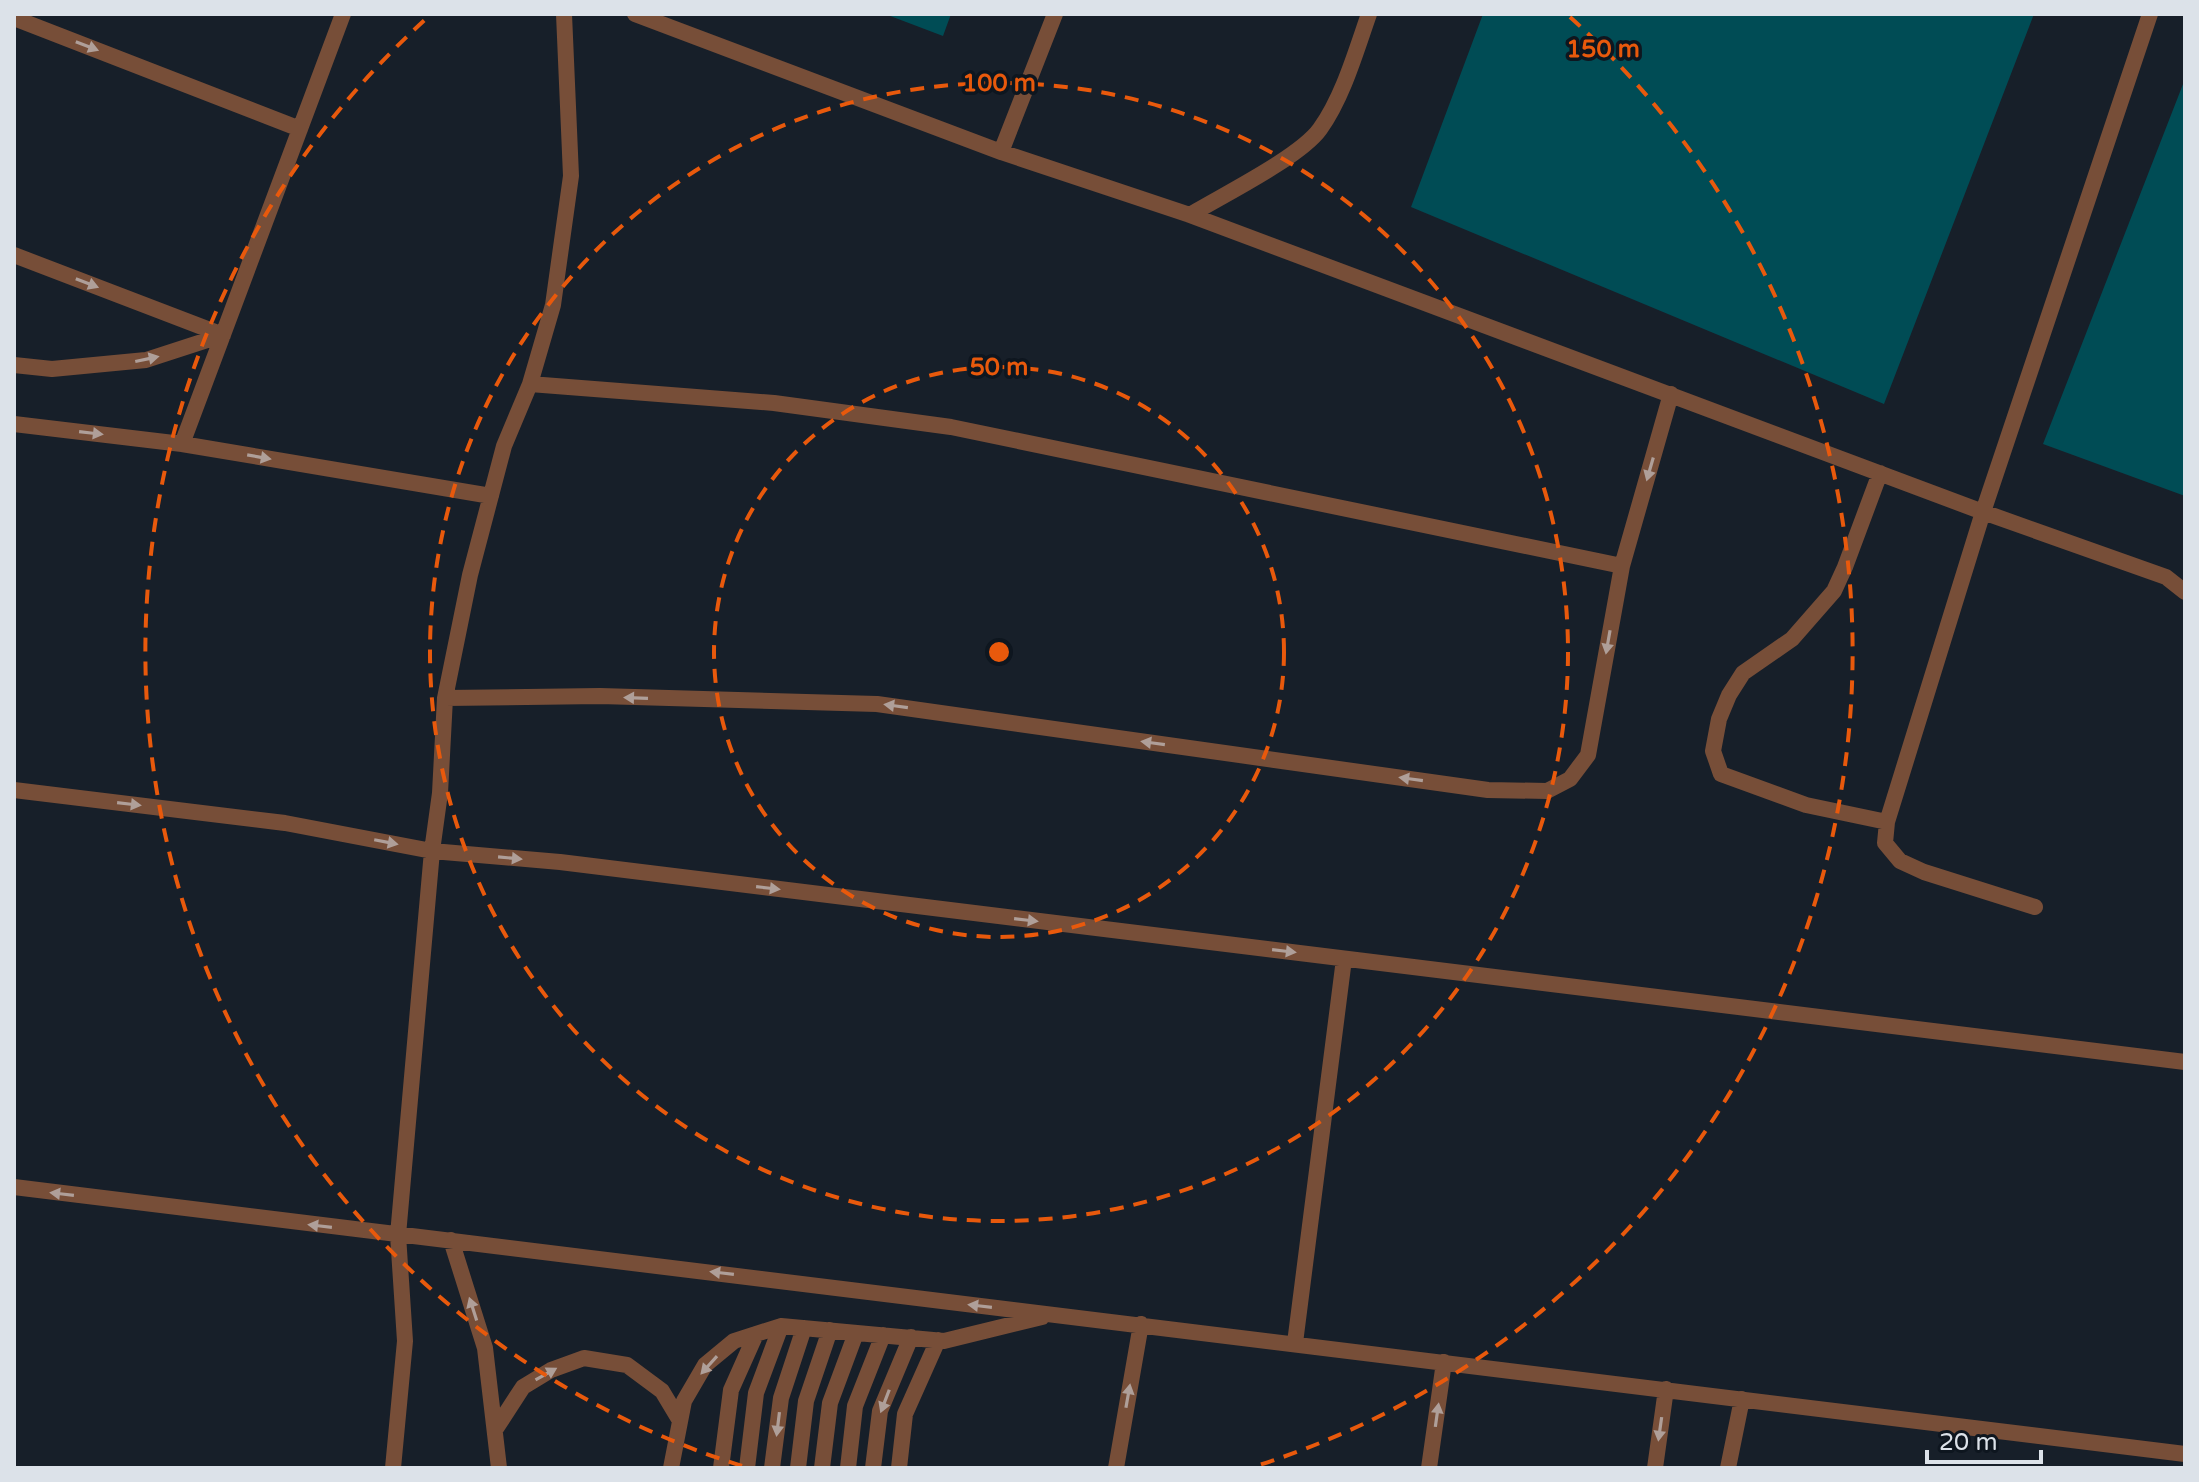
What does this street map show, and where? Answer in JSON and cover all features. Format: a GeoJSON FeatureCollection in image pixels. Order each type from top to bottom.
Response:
{"type":"FeatureCollection","features":[{"type":"Feature","properties":{"kind":"lane"},"geometry":{"type":"LineString","coordinates":[[182,444],[343,14]]}},
{"type":"Feature","properties":{"kind":"lane"},"geometry":{"type":"LineString","coordinates":[[393,1468],[405,1341],[398,1235],[432,851],[440,793],[445,698],[470,575],[504,446],[530,384],[553,305],[571,176],[564,14]]}},
{"type":"Feature","properties":{"kind":"lane"},"geometry":{"type":"LineString","coordinates":[[635,14],[1001,152],[1190,215],[1983,512],[2166,577],[2185,592]]}},
{"type":"Feature","properties":{"kind":"lane"},"geometry":{"type":"LineString","coordinates":[[1001,152],[1055,14]]}},
{"type":"Feature","properties":{"kind":"lane"},"geometry":{"type":"LineString","coordinates":[[1190,215],[1296,151],[1320,130],[1345,78],[1369,14]]}},
{"type":"Feature","properties":{"kind":"lane"},"geometry":{"type":"LineString","coordinates":[[2035,907],[1924,872],[1900,861],[1885,843],[1887,822],[1983,512],[2150,14]]}},
{"type":"Feature","properties":{"kind":"lane"},"geometry":{"type":"LineString","coordinates":[[14,18],[300,129]]}},
{"type":"Feature","properties":{"kind":"lane"},"geometry":{"type":"LineString","coordinates":[[14,255],[223,335]]}},
{"type":"Feature","properties":{"kind":"lane"},"geometry":{"type":"LineString","coordinates":[[14,365],[52,369],[146,360],[223,335]]}},
{"type":"Feature","properties":{"kind":"lane"},"geometry":{"type":"LineString","coordinates":[[530,384],[774,403],[951,427],[1622,566]]}},
{"type":"Feature","properties":{"kind":"lane"},"geometry":{"type":"LineString","coordinates":[[445,698],[600,696],[877,704],[1488,790],[1547,791],[1570,779],[1588,755],[1622,566],[1671,394]]}},
{"type":"Feature","properties":{"kind":"lane"},"geometry":{"type":"LineString","coordinates":[[14,424],[182,444],[491,496]]}},
{"type":"Feature","properties":{"kind":"lane"},"geometry":{"type":"LineString","coordinates":[[1880,473],[1834,591],[1792,639],[1743,673],[1719,719],[1713,751],[1721,774],[1806,805],[1887,822]]}},
{"type":"Feature","properties":{"kind":"lane"},"geometry":{"type":"LineString","coordinates":[[14,790],[285,823],[432,851],[576,864],[2185,1062]]}},
{"type":"Feature","properties":{"kind":"lane"},"geometry":{"type":"LineString","coordinates":[[1295,1343],[1344,959]]}},
{"type":"Feature","properties":{"kind":"lane"},"geometry":{"type":"LineString","coordinates":[[14,1187],[2185,1454]]}},
{"type":"Feature","properties":{"kind":"lane"},"geometry":{"type":"LineString","coordinates":[[451,1240],[485,1348],[499,1468]]}},
{"type":"Feature","properties":{"kind":"lane"},"geometry":{"type":"LineString","coordinates":[[671,1468],[684,1401],[705,1365],[734,1341],[781,1326],[938,1340],[1051,1314]]}},
{"type":"Feature","properties":{"kind":"lane"},"geometry":{"type":"LineString","coordinates":[[1116,1468],[1141,1324]]}},
{"type":"Feature","properties":{"kind":"lane"},"geometry":{"type":"LineString","coordinates":[[747,1468],[756,1393],[781,1326]]}},
{"type":"Feature","properties":{"kind":"lane"},"geometry":{"type":"LineString","coordinates":[[772,1468],[781,1398],[804,1328]]}},
{"type":"Feature","properties":{"kind":"lane"},"geometry":{"type":"LineString","coordinates":[[798,1468],[806,1401],[830,1330]]}},
{"type":"Feature","properties":{"kind":"lane"},"geometry":{"type":"LineString","coordinates":[[822,1468],[830,1403],[856,1333]]}},
{"type":"Feature","properties":{"kind":"lane"},"geometry":{"type":"LineString","coordinates":[[721,1468],[731,1390],[756,1334]]}},
{"type":"Feature","properties":{"kind":"lane"},"geometry":{"type":"LineString","coordinates":[[848,1468],[855,1406],[883,1335]]}},
{"type":"Feature","properties":{"kind":"lane"},"geometry":{"type":"LineString","coordinates":[[873,1468],[880,1411],[911,1337]]}},
{"type":"Feature","properties":{"kind":"lane"},"geometry":{"type":"LineString","coordinates":[[899,1468],[905,1414],[938,1340]]}},
{"type":"Feature","properties":{"kind":"lane"},"geometry":{"type":"LineString","coordinates":[[495,1430],[523,1387],[551,1370],[584,1358],[627,1365],[662,1391],[680,1421]]}},
{"type":"Feature","properties":{"kind":"lane"},"geometry":{"type":"LineString","coordinates":[[1429,1468],[1444,1362]]}},
{"type":"Feature","properties":{"kind":"lane"},"geometry":{"type":"LineString","coordinates":[[1655,1468],[1666,1389]]}},
{"type":"Feature","properties":{"kind":"lane"},"geometry":{"type":"LineString","coordinates":[[1728,1468],[1742,1399]]}},
{"type":"Feature","properties":{"kind":"water"},"geometry":{"type":"Polygon","coordinates":[[[885,14],[951,14],[943,36],[885,14]]]}},
{"type":"Feature","properties":{"kind":"water"},"geometry":{"type":"Polygon","coordinates":[[[1483,14],[2034,14],[1884,404],[1411,207],[1483,14]]]}},
{"type":"Feature","properties":{"kind":"water"},"geometry":{"type":"Polygon","coordinates":[[[2185,79],[2185,496],[2043,444],[2185,79]]]}}]}
